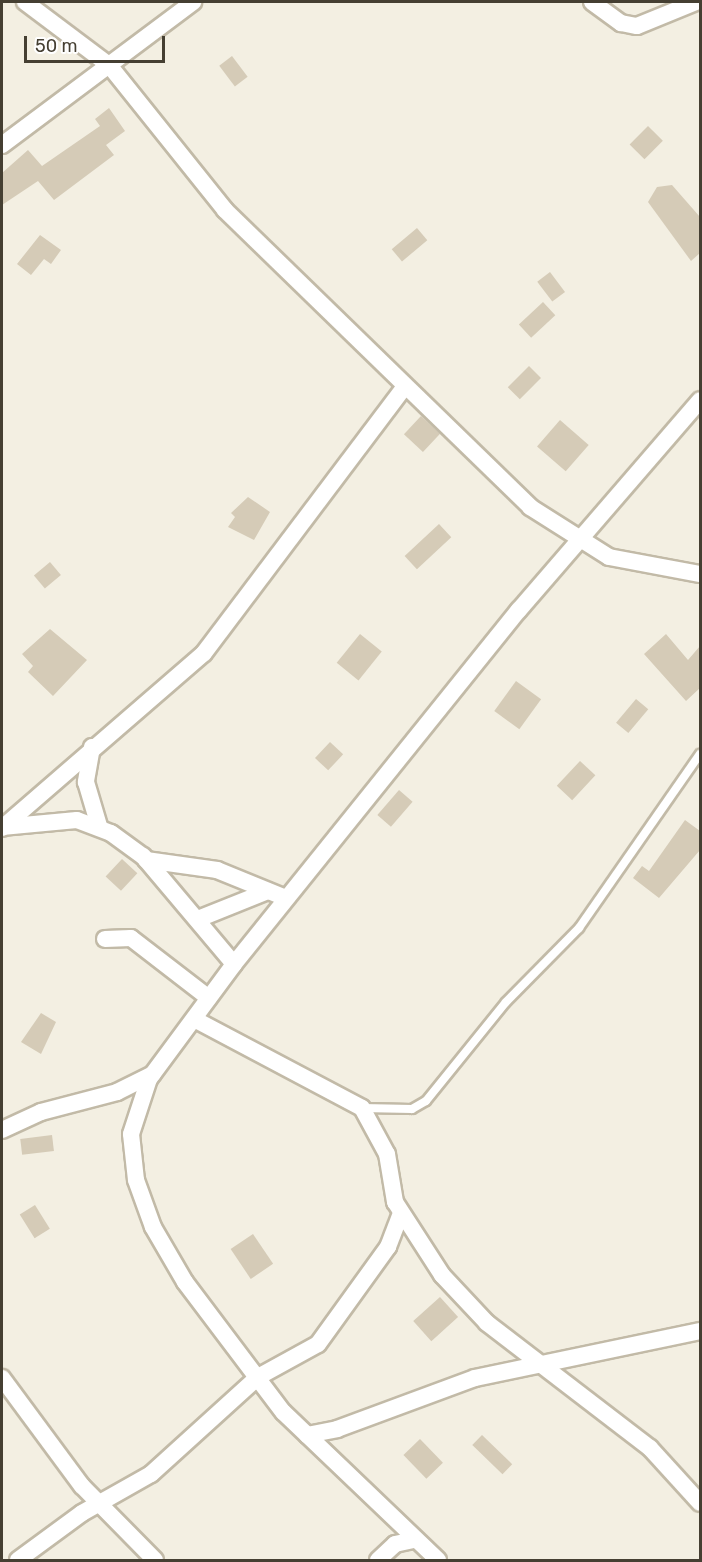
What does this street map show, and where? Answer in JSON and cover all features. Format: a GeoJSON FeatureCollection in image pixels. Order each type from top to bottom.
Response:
{"type":"FeatureCollection","features":[{"type":"Feature","properties":{"kind":"street"},"geometry":{"type":"LineString","coordinates":[[25,2],[109,66],[225,210],[404,388],[530,507],[577,541],[623,562],[700,574]]}},
{"type":"Feature","properties":{"kind":"street"},"geometry":{"type":"LineString","coordinates":[[2,146],[193,2]]}},
{"type":"Feature","properties":{"kind":"street"},"geometry":{"type":"LineString","coordinates":[[592,2],[621,23],[636,26],[696,2]]}},
{"type":"Feature","properties":{"kind":"street"},"geometry":{"type":"LineString","coordinates":[[2,828],[92,747],[204,653],[404,388]]}},
{"type":"Feature","properties":{"kind":"street"},"geometry":{"type":"LineString","coordinates":[[438,1560],[414,1540],[307,1435],[258,1377],[169,1257],[136,1180],[131,1134],[154,1073],[234,964],[577,541],[700,400]]}},
{"type":"Feature","properties":{"kind":"street"},"geometry":{"type":"LineString","coordinates":[[92,747],[86,782],[99,826]]}},
{"type":"Feature","properties":{"kind":"street"},"geometry":{"type":"LineString","coordinates":[[2,828],[51,819],[99,826],[146,860],[234,964]]}},
{"type":"Feature","properties":{"kind":"street"},"geometry":{"type":"LineString","coordinates":[[146,860],[216,870],[286,898]]}},
{"type":"Feature","properties":{"kind":"street"},"geometry":{"type":"LineString","coordinates":[[198,919],[268,891]]}},
{"type":"Feature","properties":{"kind":"street"},"geometry":{"type":"LineString","coordinates":[[105,939],[130,938],[209,998]]}},
{"type":"Feature","properties":{"kind":"street"},"geometry":{"type":"LineString","coordinates":[[194,1019],[362,1107],[387,1154],[401,1214],[426,1254],[472,1310],[650,1448],[700,1503]]}},
{"type":"Feature","properties":{"kind":"street"},"geometry":{"type":"LineString","coordinates":[[2,1130],[41,1112],[117,1092],[154,1073]]}},
{"type":"Feature","properties":{"kind":"street"},"geometry":{"type":"LineString","coordinates":[[18,1560],[99,1504],[151,1474],[258,1377],[305,1353],[326,1335],[393,1238],[401,1214]]}},
{"type":"Feature","properties":{"kind":"street"},"geometry":{"type":"LineString","coordinates":[[307,1435],[337,1430],[457,1383],[548,1367],[590,1353],[700,1331]]}},
{"type":"Feature","properties":{"kind":"street"},"geometry":{"type":"LineString","coordinates":[[2,1378],[22,1412],[99,1504],[155,1560]]}},
{"type":"Feature","properties":{"kind":"street"},"geometry":{"type":"LineString","coordinates":[[378,1560],[395,1544],[414,1540]]}},
{"type":"Feature","properties":{"kind":"lane"},"geometry":{"type":"LineString","coordinates":[[362,1107],[408,1109],[426,1101],[506,1002],[579,928],[700,754]]}},
{"type":"Feature","properties":{"kind":"building"},"geometry":{"type":"Polygon","coordinates":[[[232,56],[248,77],[235,86],[219,66],[232,56]]]}},
{"type":"Feature","properties":{"kind":"building"},"geometry":{"type":"Polygon","coordinates":[[[109,108],[125,131],[106,145],[114,155],[54,200],[38,181],[2,205],[2,173],[28,150],[42,166],[100,126],[95,119],[109,108]]]}},
{"type":"Feature","properties":{"kind":"building"},"geometry":{"type":"Polygon","coordinates":[[[648,126],[663,141],[644,159],[630,144],[648,126]]]}},
{"type":"Feature","properties":{"kind":"building"},"geometry":{"type":"Polygon","coordinates":[[[672,185],[700,217],[700,253],[691,261],[648,202],[657,187],[672,185]]]}},
{"type":"Feature","properties":{"kind":"building"},"geometry":{"type":"Polygon","coordinates":[[[417,228],[427,240],[402,261],[392,249],[417,228]]]}},
{"type":"Feature","properties":{"kind":"building"},"geometry":{"type":"Polygon","coordinates":[[[40,235],[61,250],[51,264],[44,259],[31,275],[17,264],[40,235]]]}},
{"type":"Feature","properties":{"kind":"building"},"geometry":{"type":"Polygon","coordinates":[[[550,272],[565,292],[552,302],[537,282],[550,272]]]}},
{"type":"Feature","properties":{"kind":"building"},"geometry":{"type":"Polygon","coordinates":[[[543,302],[555,315],[531,338],[519,325],[543,302]]]}},
{"type":"Feature","properties":{"kind":"building"},"geometry":{"type":"Polygon","coordinates":[[[529,366],[541,378],[520,399],[508,387],[529,366]]]}},
{"type":"Feature","properties":{"kind":"building"},"geometry":{"type":"Polygon","coordinates":[[[421,416],[440,434],[423,452],[404,434],[421,416]]]}},
{"type":"Feature","properties":{"kind":"building"},"geometry":{"type":"Polygon","coordinates":[[[560,420],[589,445],[566,471],[537,446],[560,420]]]}},
{"type":"Feature","properties":{"kind":"building"},"geometry":{"type":"Polygon","coordinates":[[[248,497],[270,512],[254,540],[228,527],[235,517],[231,513],[248,497]]]}},
{"type":"Feature","properties":{"kind":"building"},"geometry":{"type":"Polygon","coordinates":[[[439,524],[451,537],[417,569],[405,556],[439,524]]]}},
{"type":"Feature","properties":{"kind":"building"},"geometry":{"type":"Polygon","coordinates":[[[50,562],[61,575],[45,589],[34,575],[50,562]]]}},
{"type":"Feature","properties":{"kind":"building"},"geometry":{"type":"Polygon","coordinates":[[[50,629],[87,660],[53,696],[28,672],[33,666],[22,654],[50,629]]]}},
{"type":"Feature","properties":{"kind":"building"},"geometry":{"type":"Polygon","coordinates":[[[360,634],[382,652],[358,680],[337,663],[360,634]]]}},
{"type":"Feature","properties":{"kind":"building"},"geometry":{"type":"Polygon","coordinates":[[[666,634],[688,660],[700,646],[700,688],[686,701],[644,654],[666,634]]]}},
{"type":"Feature","properties":{"kind":"building"},"geometry":{"type":"Polygon","coordinates":[[[516,681],[541,699],[519,729],[494,711],[516,681]]]}},
{"type":"Feature","properties":{"kind":"building"},"geometry":{"type":"Polygon","coordinates":[[[636,699],[648,709],[628,733],[616,723],[636,699]]]}},
{"type":"Feature","properties":{"kind":"building"},"geometry":{"type":"Polygon","coordinates":[[[330,742],[343,754],[328,770],[315,758],[330,742]]]}},
{"type":"Feature","properties":{"kind":"building"},"geometry":{"type":"Polygon","coordinates":[[[580,761],[595,775],[572,800],[557,786],[580,761]]]}},
{"type":"Feature","properties":{"kind":"building"},"geometry":{"type":"Polygon","coordinates":[[[399,790],[413,802],[391,827],[377,815],[399,790]]]}},
{"type":"Feature","properties":{"kind":"building"},"geometry":{"type":"Polygon","coordinates":[[[685,820],[700,831],[700,850],[659,898],[633,878],[642,866],[649,871],[685,820]]]}},
{"type":"Feature","properties":{"kind":"building"},"geometry":{"type":"Polygon","coordinates":[[[122,859],[137,873],[121,891],[106,877],[122,859]]]}},
{"type":"Feature","properties":{"kind":"building"},"geometry":{"type":"Polygon","coordinates":[[[41,1013],[56,1022],[41,1054],[21,1042],[41,1013]]]}},
{"type":"Feature","properties":{"kind":"building"},"geometry":{"type":"Polygon","coordinates":[[[52,1135],[54,1151],[22,1155],[20,1139],[52,1135]]]}},
{"type":"Feature","properties":{"kind":"building"},"geometry":{"type":"Polygon","coordinates":[[[35,1205],[50,1229],[35,1238],[20,1215],[35,1205]]]}},
{"type":"Feature","properties":{"kind":"building"},"geometry":{"type":"Polygon","coordinates":[[[253,1234],[273,1264],[251,1279],[231,1249],[253,1234]]]}},
{"type":"Feature","properties":{"kind":"building"},"geometry":{"type":"Polygon","coordinates":[[[440,1297],[458,1317],[431,1341],[413,1321],[440,1297]]]}},
{"type":"Feature","properties":{"kind":"building"},"geometry":{"type":"Polygon","coordinates":[[[482,1435],[512,1464],[502,1474],[472,1445],[482,1435]]]}},
{"type":"Feature","properties":{"kind":"building"},"geometry":{"type":"Polygon","coordinates":[[[420,1439],[443,1463],[426,1479],[403,1455],[420,1439]]]}}]}
